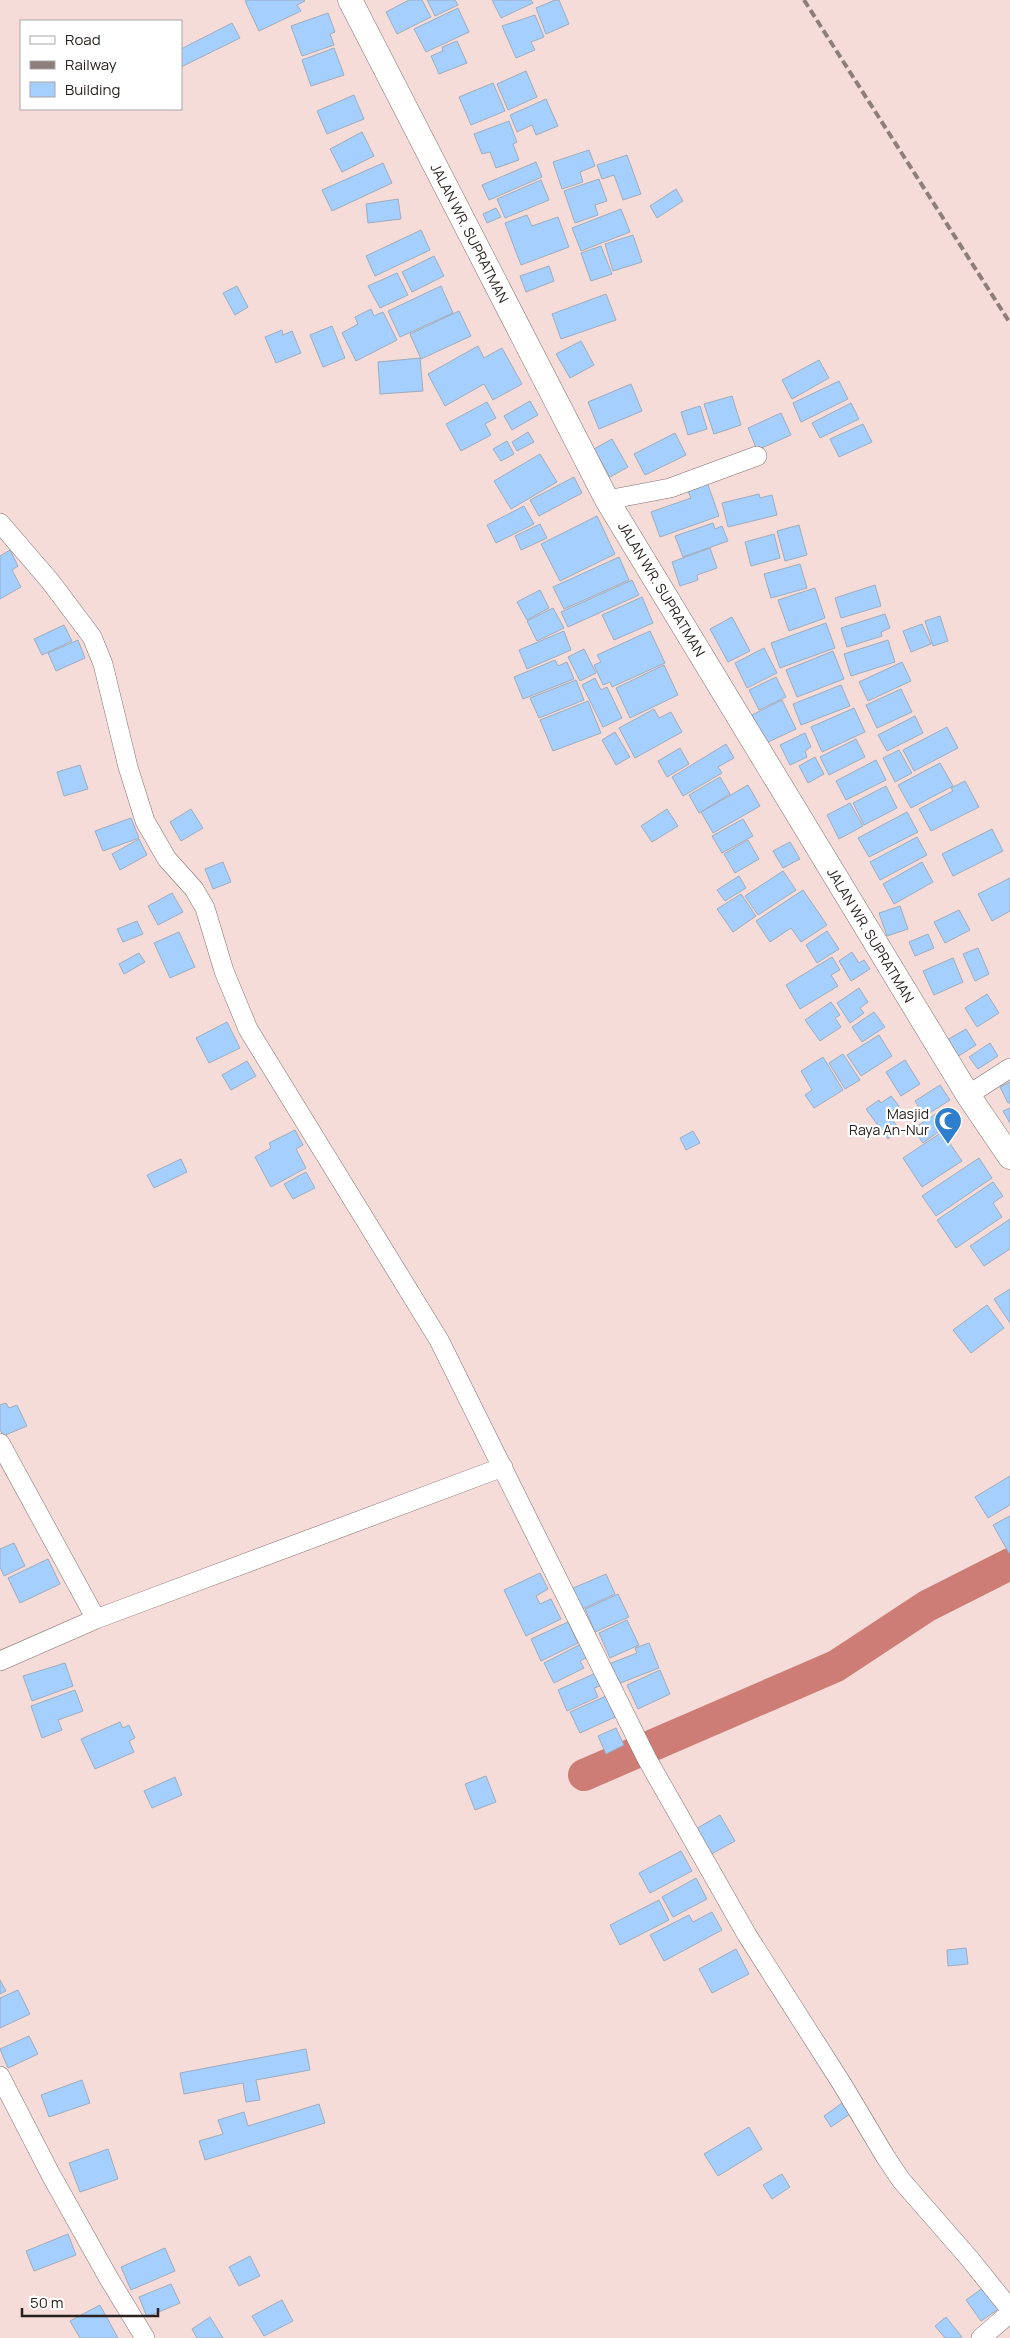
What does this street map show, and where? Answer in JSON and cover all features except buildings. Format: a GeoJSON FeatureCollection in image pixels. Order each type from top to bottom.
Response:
{"type":"FeatureCollection","features":[{"type":"Feature","properties":{"kind":"main road","name":"JALAN WR. SUPRATMAN"},"geometry":{"type":"LineString","coordinates":[[350,0],[608,500],[968,1095],[1010,1157]]}},
{"type":"Feature","properties":{"kind":"street"},"geometry":{"type":"LineString","coordinates":[[608,500],[670,488],[757,456]]}},
{"type":"Feature","properties":{"kind":"street"},"geometry":{"type":"LineString","coordinates":[[0,523],[50,581],[92,637],[103,664],[128,767],[145,821],[167,859],[194,889],[206,908],[224,971],[248,1030],[439,1340],[647,1759],[746,1934],[842,2084],[885,2156],[901,2180],[969,2258],[1010,2309]]}},
{"type":"Feature","properties":{"kind":"street"},"geometry":{"type":"LineString","coordinates":[[968,1095],[1010,1068]]}},
{"type":"Feature","properties":{"kind":"street"},"geometry":{"type":"LineString","coordinates":[[0,1443],[96,1618]]}},
{"type":"Feature","properties":{"kind":"street"},"geometry":{"type":"LineString","coordinates":[[0,1661],[96,1618],[503,1467]]}},
{"type":"Feature","properties":{"kind":"street"},"geometry":{"type":"LineString","coordinates":[[0,2076],[51,2175],[108,2277],[145,2338]]}},
{"type":"Feature","properties":{"kind":"street"},"geometry":{"type":"LineString","coordinates":[[981,2338],[1010,2314]]}},
{"type":"Feature","properties":{"kind":"waterway"},"geometry":{"type":"LineString","coordinates":[[584,1775],[836,1666],[927,1606],[1010,1564]]}},
{"type":"Feature","properties":{"kind":"railway"},"geometry":{"type":"LineString","coordinates":[[804,0],[1010,323]]}},
{"type":"Feature","properties":{"kind":"place","name":"Masjid Raya An-Nur"},"geometry":{"type":"Point","coordinates":[948,1145]}}]}
